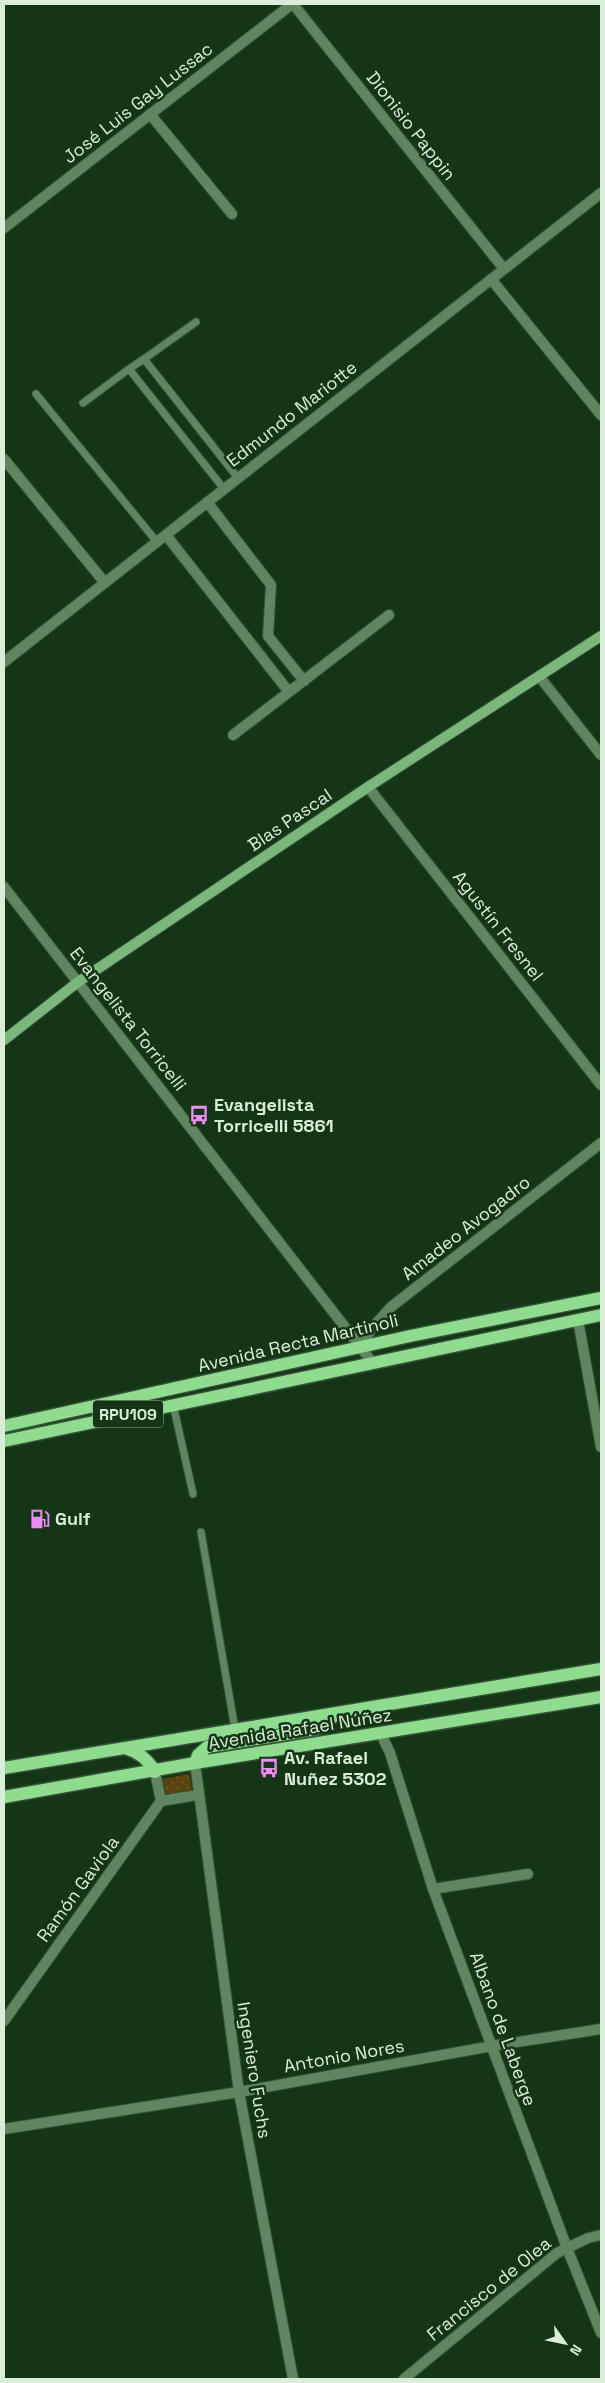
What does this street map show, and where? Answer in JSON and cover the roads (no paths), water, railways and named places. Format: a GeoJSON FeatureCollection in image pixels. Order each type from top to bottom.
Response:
{"type":"FeatureCollection","features":[{"type":"Feature","properties":{"kind":"main road","name":"Blas Pascal"},"geometry":{"type":"LineString","coordinates":[[4,1040],[78,982],[368,787],[601,636]]}},
{"type":"Feature","properties":{"kind":"main road","name":"Avenida Recta Martinoli"},"geometry":{"type":"LineString","coordinates":[[4,1426],[361,1347],[601,1298]]}},
{"type":"Feature","properties":{"kind":"main road","name":"Avenida Recta Martinoli"},"geometry":{"type":"LineString","coordinates":[[4,1441],[601,1315]]}},
{"type":"Feature","properties":{"kind":"main road"},"geometry":{"type":"LineString","coordinates":[[252,1388],[270,1377],[354,1359],[360,1354],[361,1347]]}},
{"type":"Feature","properties":{"kind":"main road","name":"Avenida Rafael Núñez"},"geometry":{"type":"LineString","coordinates":[[4,1768],[601,1669]]}},
{"type":"Feature","properties":{"kind":"main road","name":"Avenida Rafael Núñez"},"geometry":{"type":"LineString","coordinates":[[4,1797],[155,1772],[195,1763],[601,1697]]}},
{"type":"Feature","properties":{"kind":"main road"},"geometry":{"type":"LineString","coordinates":[[195,1763],[198,1754],[212,1746],[317,1729],[340,1712]]}},
{"type":"Feature","properties":{"kind":"main road"},"geometry":{"type":"LineString","coordinates":[[124,1748],[140,1754],[155,1772]]}},
{"type":"Feature","properties":{"kind":"street","name":"José Luis Gay Lussac"},"geometry":{"type":"LineString","coordinates":[[4,228],[293,4]]}},
{"type":"Feature","properties":{"kind":"street","name":"Dionisio Pappin"},"geometry":{"type":"LineString","coordinates":[[293,4],[504,269]]}},
{"type":"Feature","properties":{"kind":"street"},"geometry":{"type":"LineString","coordinates":[[150,114],[232,214]]}},
{"type":"Feature","properties":{"kind":"street","name":"Edmundo Mariotte"},"geometry":{"type":"LineString","coordinates":[[4,662],[601,192]]}},
{"type":"Feature","properties":{"kind":"street"},"geometry":{"type":"LineString","coordinates":[[491,279],[601,416]]}},
{"type":"Feature","properties":{"kind":"street"},"geometry":{"type":"LineString","coordinates":[[4,459],[105,583]]}},
{"type":"Feature","properties":{"kind":"street"},"geometry":{"type":"LineString","coordinates":[[207,502],[271,585],[268,636],[304,680]]}},
{"type":"Feature","properties":{"kind":"street"},"geometry":{"type":"LineString","coordinates":[[166,534],[289,692]]}},
{"type":"Feature","properties":{"kind":"street"},"geometry":{"type":"LineString","coordinates":[[233,735],[389,615]]}},
{"type":"Feature","properties":{"kind":"street"},"geometry":{"type":"LineString","coordinates":[[254,647],[268,636]]}},
{"type":"Feature","properties":{"kind":"street"},"geometry":{"type":"LineString","coordinates":[[539,676],[601,755]]}},
{"type":"Feature","properties":{"kind":"street","name":"Agustín Fresnel"},"geometry":{"type":"LineString","coordinates":[[368,787],[601,1086]]}},
{"type":"Feature","properties":{"kind":"street","name":"Evangelista Torricelli"},"geometry":{"type":"LineString","coordinates":[[4,887],[372,1362]]}},
{"type":"Feature","properties":{"kind":"street","name":"Amadeo Avogadro"},"geometry":{"type":"LineString","coordinates":[[361,1347],[372,1328],[391,1307],[601,1143]]}},
{"type":"Feature","properties":{"kind":"street"},"geometry":{"type":"LineString","coordinates":[[578,1320],[601,1447]]}},
{"type":"Feature","properties":{"kind":"street","name":"Albano de Laberge"},"geometry":{"type":"LineString","coordinates":[[381,1734],[390,1753],[433,1889],[567,2248],[601,2333]]}},
{"type":"Feature","properties":{"kind":"street","name":"Ingeniero Fuchs"},"geometry":{"type":"LineString","coordinates":[[195,1763],[197,1795],[239,2092],[293,2379]]}},
{"type":"Feature","properties":{"kind":"street"},"geometry":{"type":"LineString","coordinates":[[155,1772],[161,1801],[197,1795]]}},
{"type":"Feature","properties":{"kind":"street","name":"Ramón Gaviola"},"geometry":{"type":"LineString","coordinates":[[4,2021],[161,1801]]}},
{"type":"Feature","properties":{"kind":"street"},"geometry":{"type":"LineString","coordinates":[[433,1889],[528,1874]]}},
{"type":"Feature","properties":{"kind":"street","name":"Antonio Nores"},"geometry":{"type":"LineString","coordinates":[[4,2129],[239,2092],[492,2046],[601,2029]]}},
{"type":"Feature","properties":{"kind":"street","name":"Francisco de Olea"},"geometry":{"type":"LineString","coordinates":[[404,2379],[557,2253],[588,2238],[601,2235]]}},
{"type":"Feature","properties":{"kind":"lane"},"geometry":{"type":"LineString","coordinates":[[82,403],[196,322]]}},
{"type":"Feature","properties":{"kind":"lane"},"geometry":{"type":"LineString","coordinates":[[144,359],[238,478]]}},
{"type":"Feature","properties":{"kind":"lane"},"geometry":{"type":"LineString","coordinates":[[130,369],[224,489]]}},
{"type":"Feature","properties":{"kind":"lane"},"geometry":{"type":"LineString","coordinates":[[36,394],[157,542]]}},
{"type":"Feature","properties":{"kind":"lane"},"geometry":{"type":"LineString","coordinates":[[173,1404],[192,1494]]}},
{"type":"Feature","properties":{"kind":"lane"},"geometry":{"type":"LineString","coordinates":[[201,1532],[235,1729]]}},
{"type":"Feature","properties":{"kind":"place","name":"Evangelista Torricelli 5861"},"geometry":{"type":"Point","coordinates":[199,1115]}},
{"type":"Feature","properties":{"kind":"place","name":"Gulf"},"geometry":{"type":"Point","coordinates":[40,1519]}},
{"type":"Feature","properties":{"kind":"place","name":"Av. Rafael Nuñez 5302"},"geometry":{"type":"Point","coordinates":[269,1768]}}]}
